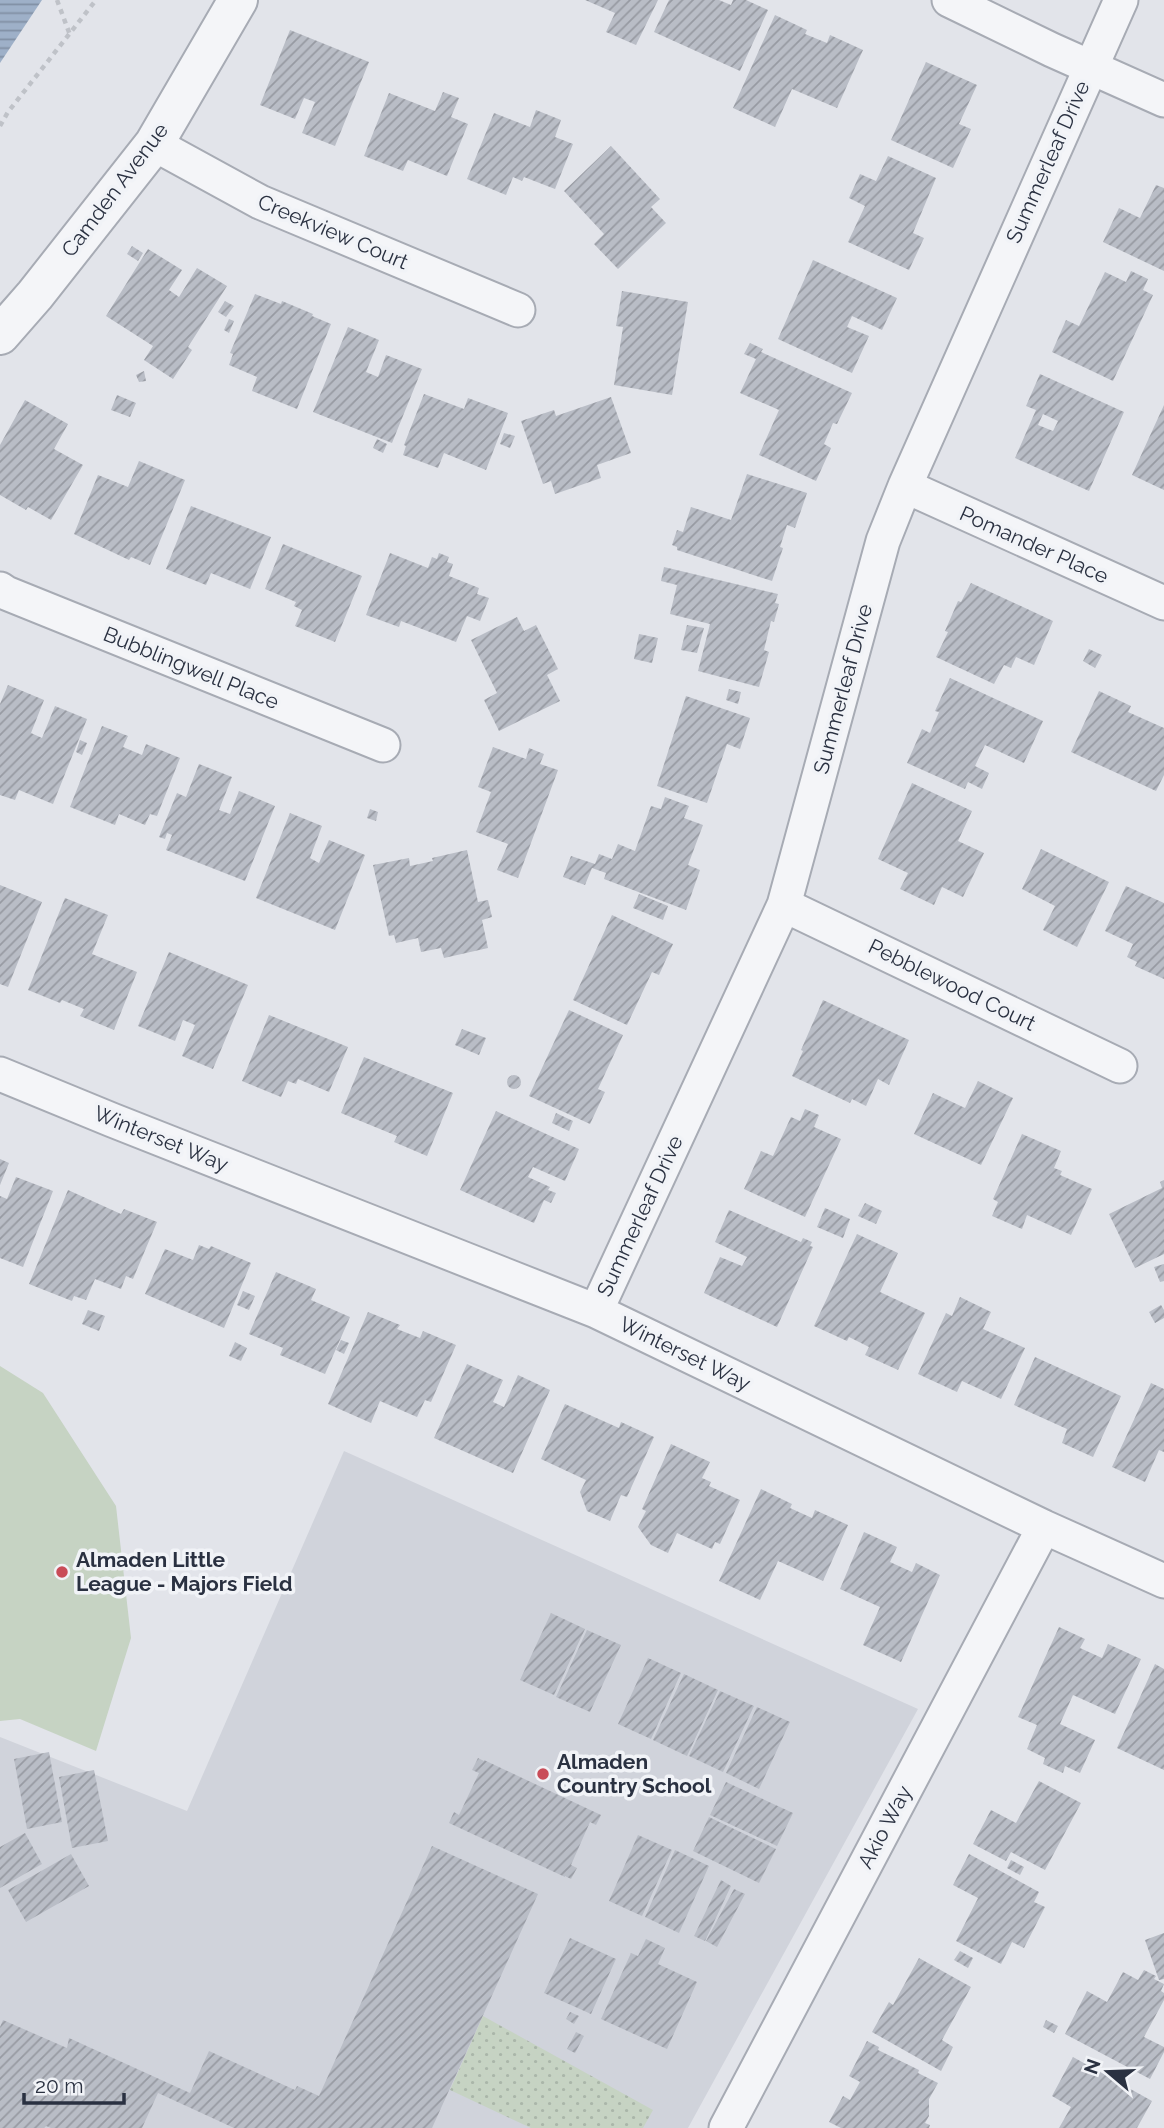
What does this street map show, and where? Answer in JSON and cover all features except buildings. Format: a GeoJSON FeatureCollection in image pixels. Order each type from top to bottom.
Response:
{"type":"FeatureCollection","features":[{"type":"Feature","properties":{"kind":"street","name":"Camden Avenue"},"geometry":{"type":"LineString","coordinates":[[0,335],[35,295],[154,144],[238,0]]}},
{"type":"Feature","properties":{"kind":"street"},"geometry":{"type":"LineString","coordinates":[[949,0],[1164,100]]}},
{"type":"Feature","properties":{"kind":"street","name":"Summerleaf Drive"},"geometry":{"type":"LineString","coordinates":[[596,1311],[784,905],[883,541],[1121,0]]}},
{"type":"Feature","properties":{"kind":"street","name":"Creekview Court"},"geometry":{"type":"LineString","coordinates":[[154,144],[260,202],[518,310]]}},
{"type":"Feature","properties":{"kind":"street","name":"Pomander Place"},"geometry":{"type":"LineString","coordinates":[[905,486],[1164,603]]}},
{"type":"Feature","properties":{"kind":"street","name":"Bubblingwell Place"},"geometry":{"type":"LineString","coordinates":[[0,589],[383,745]]}},
{"type":"Feature","properties":{"kind":"street","name":"Pebblewood Court"},"geometry":{"type":"LineString","coordinates":[[784,905],[1120,1066]]}},
{"type":"Feature","properties":{"kind":"street","name":"Winterset Way"},"geometry":{"type":"LineString","coordinates":[[0,1074],[596,1311],[1044,1527],[1164,1581]]}},
{"type":"Feature","properties":{"kind":"street","name":"Akio Way"},"geometry":{"type":"LineString","coordinates":[[726,2128],[1044,1527]]}},
{"type":"Feature","properties":{"kind":"path"},"geometry":{"type":"LineString","coordinates":[[57,0],[70,36]]}},
{"type":"Feature","properties":{"kind":"path"},"geometry":{"type":"LineString","coordinates":[[0,126],[8,112],[96,0]]}},
{"type":"Feature","properties":{"kind":"shaded area","name":"Almaden Country School"},"geometry":{"type":"Polygon","coordinates":[[[344,1451],[918,1709],[688,2128],[0,2128],[0,1737],[187,1811],[344,1451]]]}},
{"type":"Feature","properties":{"kind":"green space","name":"Almaden Little League - Majors Field"},"geometry":{"type":"Polygon","coordinates":[[[0,1366],[43,1393],[116,1506],[131,1638],[96,1751],[20,1719],[0,1721],[0,1366]]]}},
{"type":"Feature","properties":{"kind":"green space"},"geometry":{"type":"Polygon","coordinates":[[[483,2016],[653,2110],[643,2128],[531,2128],[450,2090],[483,2016]]]}},
{"type":"Feature","properties":{"kind":"water"},"geometry":{"type":"Polygon","coordinates":[[[0,0],[42,0],[0,63],[0,0]]]}},
{"type":"Feature","properties":{"kind":"place","name":"Almaden Little League - Majors Field"},"geometry":{"type":"Point","coordinates":[62,1572]}},
{"type":"Feature","properties":{"kind":"place","name":"Almaden Country School"},"geometry":{"type":"Point","coordinates":[543,1774]}}]}
